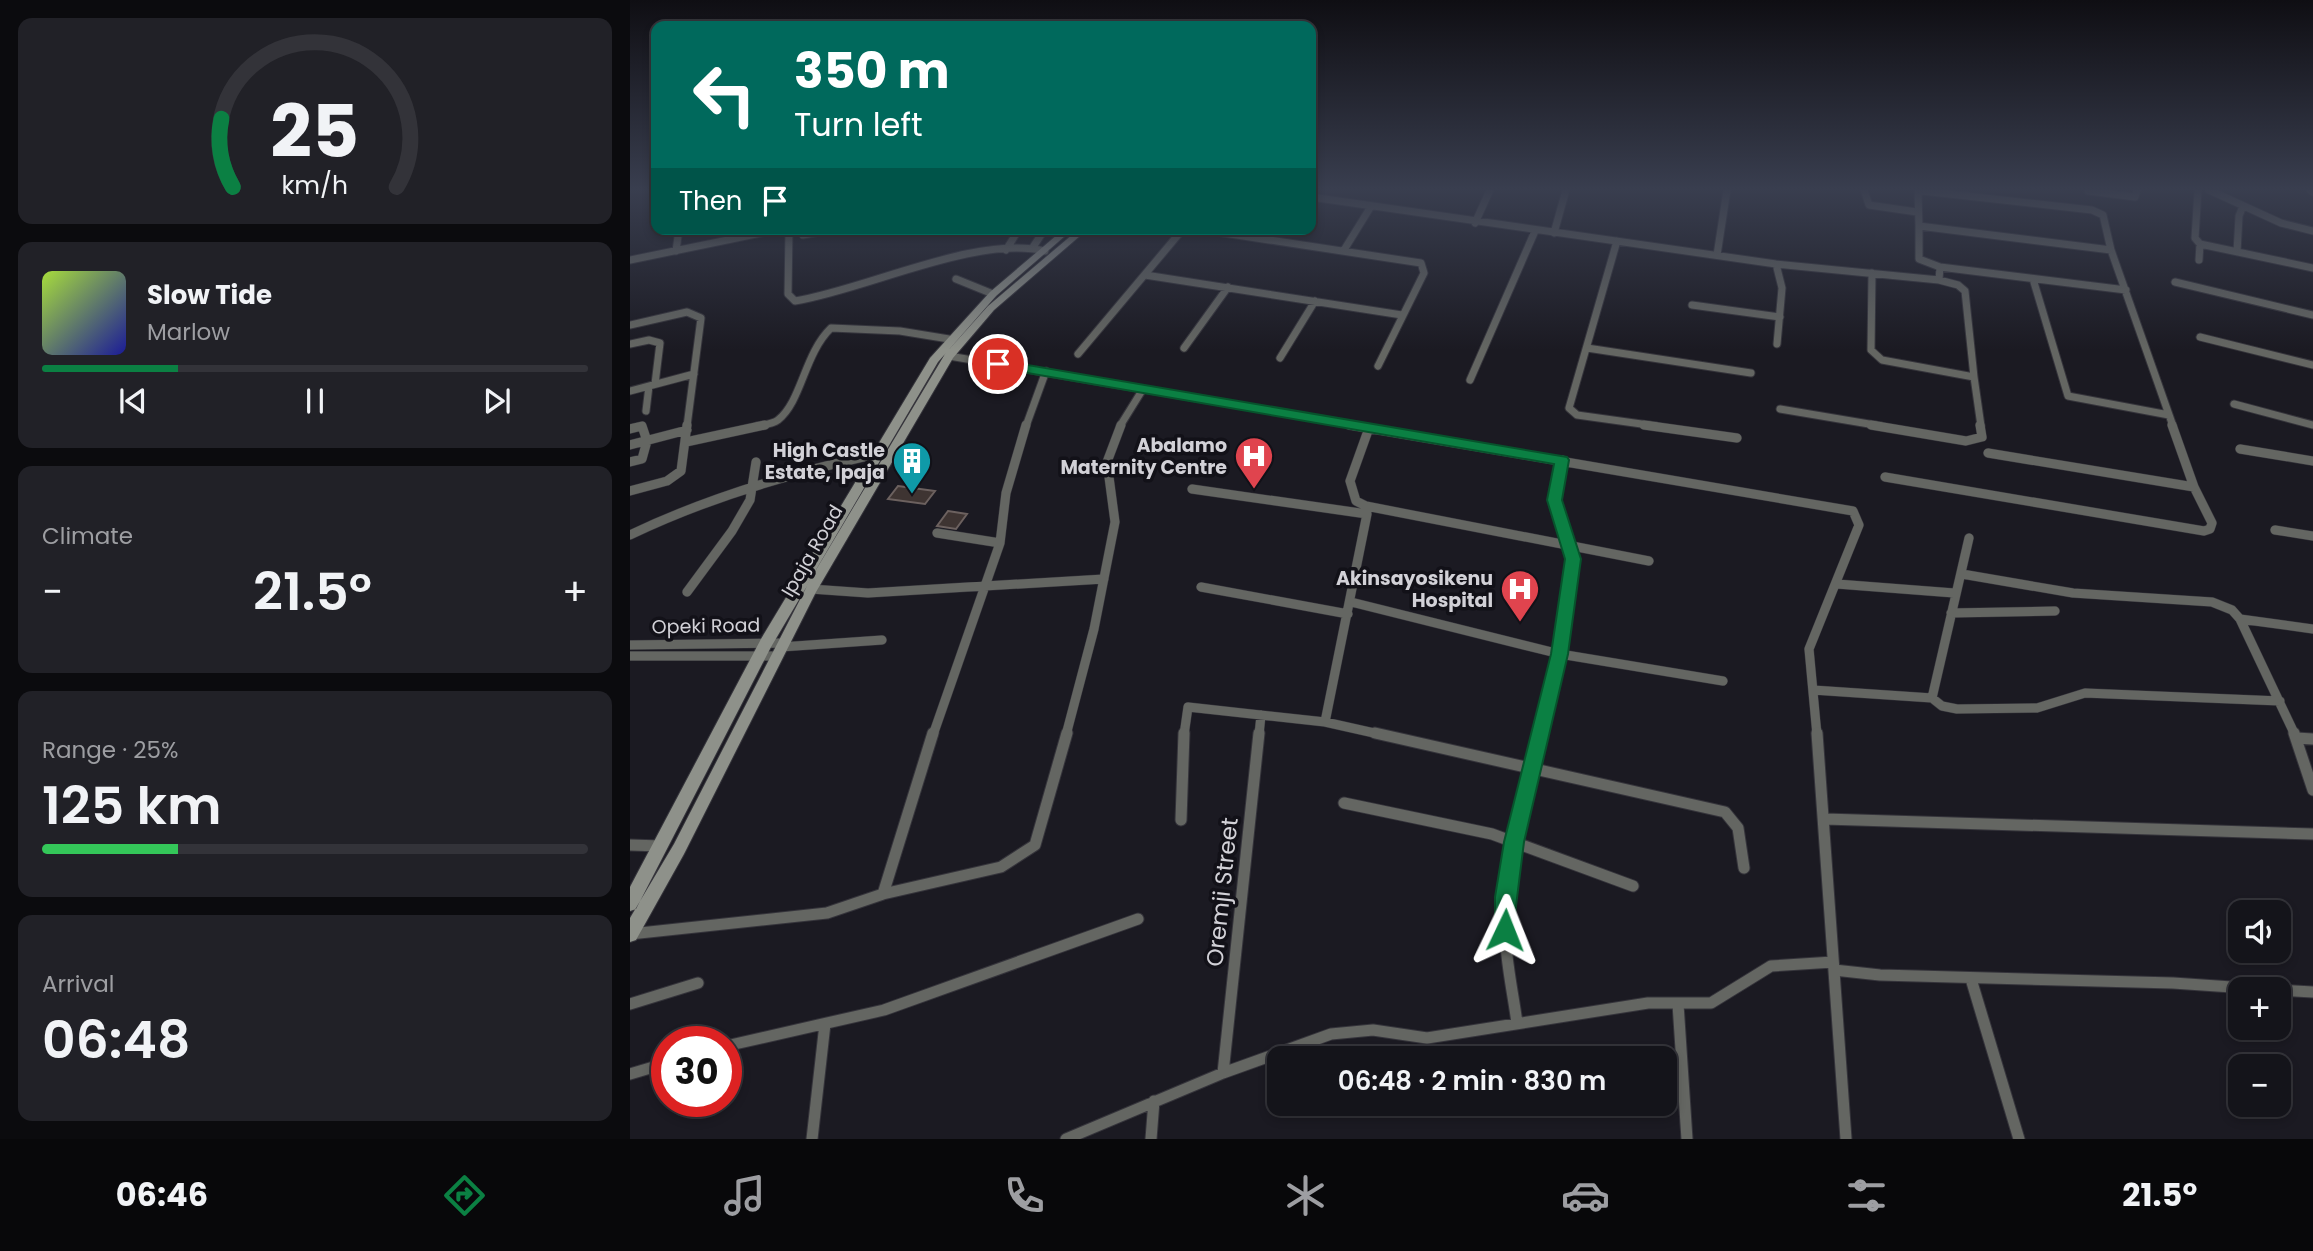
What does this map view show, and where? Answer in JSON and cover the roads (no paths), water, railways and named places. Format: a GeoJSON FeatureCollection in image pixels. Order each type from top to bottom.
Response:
{"type":"FeatureCollection","features":[{"type":"Feature","properties":{"kind":"main road","name":"Ipaja Road"},"geometry":{"type":"LineString","coordinates":[[630,903],[759,655],[876,454],[949,339],[1048,243]]}},
{"type":"Feature","properties":{"kind":"main road","name":"Ipaja Road"},"geometry":{"type":"LineString","coordinates":[[630,934],[679,849],[811,589],[949,356],[991,308],[1067,243]]}},
{"type":"Feature","properties":{"kind":"street"},"geometry":{"type":"LineString","coordinates":[[676,248],[677,243]]}},
{"type":"Feature","properties":{"kind":"street"},"geometry":{"type":"LineString","coordinates":[[630,258],[696,243]]}},
{"type":"Feature","properties":{"kind":"street"},"geometry":{"type":"LineString","coordinates":[[676,248],[703,243]]}},
{"type":"Feature","properties":{"kind":"street"},"geometry":{"type":"LineString","coordinates":[[789,243],[788,294],[794,301],[852,288],[972,252],[1039,249],[1041,243]]}},
{"type":"Feature","properties":{"kind":"street"},"geometry":{"type":"LineString","coordinates":[[1006,250],[1008,243]]}},
{"type":"Feature","properties":{"kind":"street"},"geometry":{"type":"LineString","coordinates":[[1078,354],[1171,243]]}},
{"type":"Feature","properties":{"kind":"street"},"geometry":{"type":"LineString","coordinates":[[1296,243],[1422,264],[1424,273],[1378,366]]}},
{"type":"Feature","properties":{"kind":"street"},"geometry":{"type":"LineString","coordinates":[[1344,250],[1348,243]]}},
{"type":"Feature","properties":{"kind":"street"},"geometry":{"type":"LineString","coordinates":[[1470,380],[1529,243]]}},
{"type":"Feature","properties":{"kind":"street"},"geometry":{"type":"LineString","coordinates":[[1616,243],[1570,404],[1572,412],[1737,438]]}},
{"type":"Feature","properties":{"kind":"street"},"geometry":{"type":"LineString","coordinates":[[1632,243],[1776,264],[1940,280],[1958,285],[1965,291],[1982,437],[1976,441],[1780,409]]}},
{"type":"Feature","properties":{"kind":"street"},"geometry":{"type":"LineString","coordinates":[[1717,255],[1719,243]]}},
{"type":"Feature","properties":{"kind":"street"},"geometry":{"type":"LineString","coordinates":[[1919,243],[1919,260],[1940,267],[2126,290]]}},
{"type":"Feature","properties":{"kind":"street"},"geometry":{"type":"LineString","coordinates":[[2056,243],[2111,250]]}},
{"type":"Feature","properties":{"kind":"street"},"geometry":{"type":"LineString","coordinates":[[1885,477],[2204,531],[2210,529],[2212,523],[2194,487],[2109,243]]}},
{"type":"Feature","properties":{"kind":"street"},"geometry":{"type":"LineString","coordinates":[[2237,243],[2237,252]]}},
{"type":"Feature","properties":{"kind":"street"},"geometry":{"type":"LineString","coordinates":[[2199,260],[2200,244],[2313,268]]}},
{"type":"Feature","properties":{"kind":"street"},"geometry":{"type":"LineString","coordinates":[[1776,264],[1782,279],[1777,344]]}},
{"type":"Feature","properties":{"kind":"street"},"geometry":{"type":"LineString","coordinates":[[1940,267],[1940,280]]}},
{"type":"Feature","properties":{"kind":"street"},"geometry":{"type":"LineString","coordinates":[[1872,273],[1871,349],[1875,356],[1882,360],[1974,377]]}},
{"type":"Feature","properties":{"kind":"street"},"geometry":{"type":"LineString","coordinates":[[1145,275],[1402,315]]}},
{"type":"Feature","properties":{"kind":"street"},"geometry":{"type":"LineString","coordinates":[[956,279],[993,294]]}},
{"type":"Feature","properties":{"kind":"street"},"geometry":{"type":"LineString","coordinates":[[2033,279],[2068,396],[2169,415]]}},
{"type":"Feature","properties":{"kind":"street"},"geometry":{"type":"LineString","coordinates":[[2175,282],[2313,315]]}},
{"type":"Feature","properties":{"kind":"street"},"geometry":{"type":"LineString","coordinates":[[1184,348],[1228,288]]}},
{"type":"Feature","properties":{"kind":"street"},"geometry":{"type":"LineString","coordinates":[[1280,358],[1315,301]]}},
{"type":"Feature","properties":{"kind":"street"},"geometry":{"type":"LineString","coordinates":[[1692,305],[1780,317]]}},
{"type":"Feature","properties":{"kind":"street"},"geometry":{"type":"LineString","coordinates":[[630,325],[687,312],[701,318],[681,471],[676,477],[630,491]]}},
{"type":"Feature","properties":{"kind":"street"},"geometry":{"type":"LineString","coordinates":[[686,442],[777,422],[788,407],[812,352],[831,328],[900,331],[949,339]]}},
{"type":"Feature","properties":{"kind":"street"},"geometry":{"type":"LineString","coordinates":[[2200,337],[2313,365]]}},
{"type":"Feature","properties":{"kind":"street"},"geometry":{"type":"LineString","coordinates":[[630,344],[649,340],[660,343],[646,411]]}},
{"type":"Feature","properties":{"kind":"street"},"geometry":{"type":"LineString","coordinates":[[1587,348],[1751,373]]}},
{"type":"Feature","properties":{"kind":"street"},"geometry":{"type":"LineString","coordinates":[[949,356],[1853,511],[1859,525],[1836,584],[1815,626],[1809,649],[1825,819],[1846,1139]]}},
{"type":"Feature","properties":{"kind":"street"},"geometry":{"type":"LineString","coordinates":[[883,894],[937,721],[1000,542],[1004,529],[1002,510],[1027,422],[1046,371]]}},
{"type":"Feature","properties":{"kind":"street"},"geometry":{"type":"LineString","coordinates":[[630,391],[694,374]]}},
{"type":"Feature","properties":{"kind":"street"},"geometry":{"type":"LineString","coordinates":[[630,934],[827,913],[883,894],[1001,867],[1035,845],[1047,810],[1091,642],[1104,579],[1116,510],[1107,476],[1109,457],[1124,419],[1143,389]]}},
{"type":"Feature","properties":{"kind":"street"},"geometry":{"type":"LineString","coordinates":[[2234,404],[2313,425]]}},
{"type":"Feature","properties":{"kind":"street"},"geometry":{"type":"LineString","coordinates":[[630,429],[642,426],[647,441],[642,459],[630,462]]}},
{"type":"Feature","properties":{"kind":"street"},"geometry":{"type":"LineString","coordinates":[[1366,510],[1356,500],[1350,481],[1369,428]]}},
{"type":"Feature","properties":{"kind":"street"},"geometry":{"type":"LineString","coordinates":[[630,445],[687,430]]}},
{"type":"Feature","properties":{"kind":"street"},"geometry":{"type":"LineString","coordinates":[[2240,449],[2313,461]]}},
{"type":"Feature","properties":{"kind":"street"},"geometry":{"type":"LineString","coordinates":[[1988,453],[2194,487]]}},
{"type":"Feature","properties":{"kind":"street"},"geometry":{"type":"LineString","coordinates":[[630,535],[706,501],[754,485],[876,454]]}},
{"type":"Feature","properties":{"kind":"street"},"geometry":{"type":"LineString","coordinates":[[1517,1023],[1504,915],[1514,842],[1560,654],[1573,559],[1572,548],[1556,513],[1554,500],[1562,460]]}},
{"type":"Feature","properties":{"kind":"street"},"geometry":{"type":"LineString","coordinates":[[687,592],[732,531],[750,500],[756,462]]}},
{"type":"Feature","properties":{"kind":"street"},"geometry":{"type":"LineString","coordinates":[[1192,489],[1423,515],[1572,548],[1648,561]]}},
{"type":"Feature","properties":{"kind":"street"},"geometry":{"type":"LineString","coordinates":[[1325,722],[1351,602],[1366,510]]}},
{"type":"Feature","properties":{"kind":"street"},"geometry":{"type":"LineString","coordinates":[[2274,530],[2313,536]]}},
{"type":"Feature","properties":{"kind":"street"},"geometry":{"type":"LineString","coordinates":[[937,533],[1000,542]]}},
{"type":"Feature","properties":{"kind":"street"},"geometry":{"type":"LineString","coordinates":[[1932,698],[1954,593],[1962,574],[1969,538]]}},
{"type":"Feature","properties":{"kind":"street"},"geometry":{"type":"LineString","coordinates":[[1962,574],[2073,593],[2212,603],[2232,610],[2240,619],[2280,701],[2296,738],[2313,790]]}},
{"type":"Feature","properties":{"kind":"street"},"geometry":{"type":"LineString","coordinates":[[811,589],[868,593],[1104,579]]}},
{"type":"Feature","properties":{"kind":"street"},"geometry":{"type":"LineString","coordinates":[[1836,584],[1954,593]]}},
{"type":"Feature","properties":{"kind":"street"},"geometry":{"type":"LineString","coordinates":[[1201,587],[1348,614]]}},
{"type":"Feature","properties":{"kind":"street"},"geometry":{"type":"LineString","coordinates":[[1351,602],[1560,654],[1723,681]]}},
{"type":"Feature","properties":{"kind":"street"},"geometry":{"type":"LineString","coordinates":[[1951,613],[2055,611]]}},
{"type":"Feature","properties":{"kind":"street"},"geometry":{"type":"LineString","coordinates":[[2240,619],[2313,629]]}},
{"type":"Feature","properties":{"kind":"street"},"geometry":{"type":"LineString","coordinates":[[780,648],[882,640]]}},
{"type":"Feature","properties":{"kind":"street","name":"Opeki Road"},"geometry":{"type":"LineString","coordinates":[[630,645],[766,643],[780,648]]}},
{"type":"Feature","properties":{"kind":"street","name":"Opeki Road"},"geometry":{"type":"LineString","coordinates":[[631,658],[759,655],[780,648]]}},
{"type":"Feature","properties":{"kind":"street"},"geometry":{"type":"LineString","coordinates":[[1813,690],[1932,698],[1942,706],[1957,709],[2037,708],[2085,693],[2280,701]]}},
{"type":"Feature","properties":{"kind":"street"},"geometry":{"type":"LineString","coordinates":[[1181,820],[1185,711],[1188,707],[1325,722],[1724,812],[1738,828],[1744,868]]}},
{"type":"Feature","properties":{"kind":"street","name":"Oremji Street"},"geometry":{"type":"LineString","coordinates":[[1223,1073],[1261,715]]}},
{"type":"Feature","properties":{"kind":"street"},"geometry":{"type":"LineString","coordinates":[[2296,738],[2313,739]]}},
{"type":"Feature","properties":{"kind":"street"},"geometry":{"type":"LineString","coordinates":[[1344,803],[1492,834],[1633,886]]}},
{"type":"Feature","properties":{"kind":"street"},"geometry":{"type":"LineString","coordinates":[[1825,819],[2313,834]]}},
{"type":"Feature","properties":{"kind":"street"},"geometry":{"type":"LineString","coordinates":[[630,845],[661,846]]}},
{"type":"Feature","properties":{"kind":"street"},"geometry":{"type":"LineString","coordinates":[[742,1042],[884,1010],[1139,919]]}},
{"type":"Feature","properties":{"kind":"street"},"geometry":{"type":"LineString","coordinates":[[1066,1139],[1223,1073],[1331,1034],[1373,1030],[1427,1038],[1648,1003],[1711,1003],[1771,966],[1834,966],[1970,979],[2228,988]]}},
{"type":"Feature","properties":{"kind":"street"},"geometry":{"type":"LineString","coordinates":[[1970,979],[2019,1139]]}},
{"type":"Feature","properties":{"kind":"street"},"geometry":{"type":"LineString","coordinates":[[630,1004],[698,983]]}},
{"type":"Feature","properties":{"kind":"street"},"geometry":{"type":"LineString","coordinates":[[2291,991],[2313,992]]}},
{"type":"Feature","properties":{"kind":"street"},"geometry":{"type":"LineString","coordinates":[[1678,1004],[1687,1139]]}},
{"type":"Feature","properties":{"kind":"street"},"geometry":{"type":"LineString","coordinates":[[812,1139],[825,1024]]}},
{"type":"Feature","properties":{"kind":"street"},"geometry":{"type":"LineString","coordinates":[[630,1074],[651,1068]]}},
{"type":"Feature","properties":{"kind":"street"},"geometry":{"type":"LineString","coordinates":[[1152,1139],[1154,1101]]}},
{"type":"Feature","properties":{"kind":"place","name":"Abalamo Maternity Centre"},"geometry":{"type":"Point","coordinates":[1254,490]}},
{"type":"Feature","properties":{"kind":"place","name":"High Castle Estate, Ipaja"},"geometry":{"type":"Point","coordinates":[912,495]}},
{"type":"Feature","properties":{"kind":"place","name":"Akinsayosikenu Hospital"},"geometry":{"type":"Point","coordinates":[1520,623]}}]}
